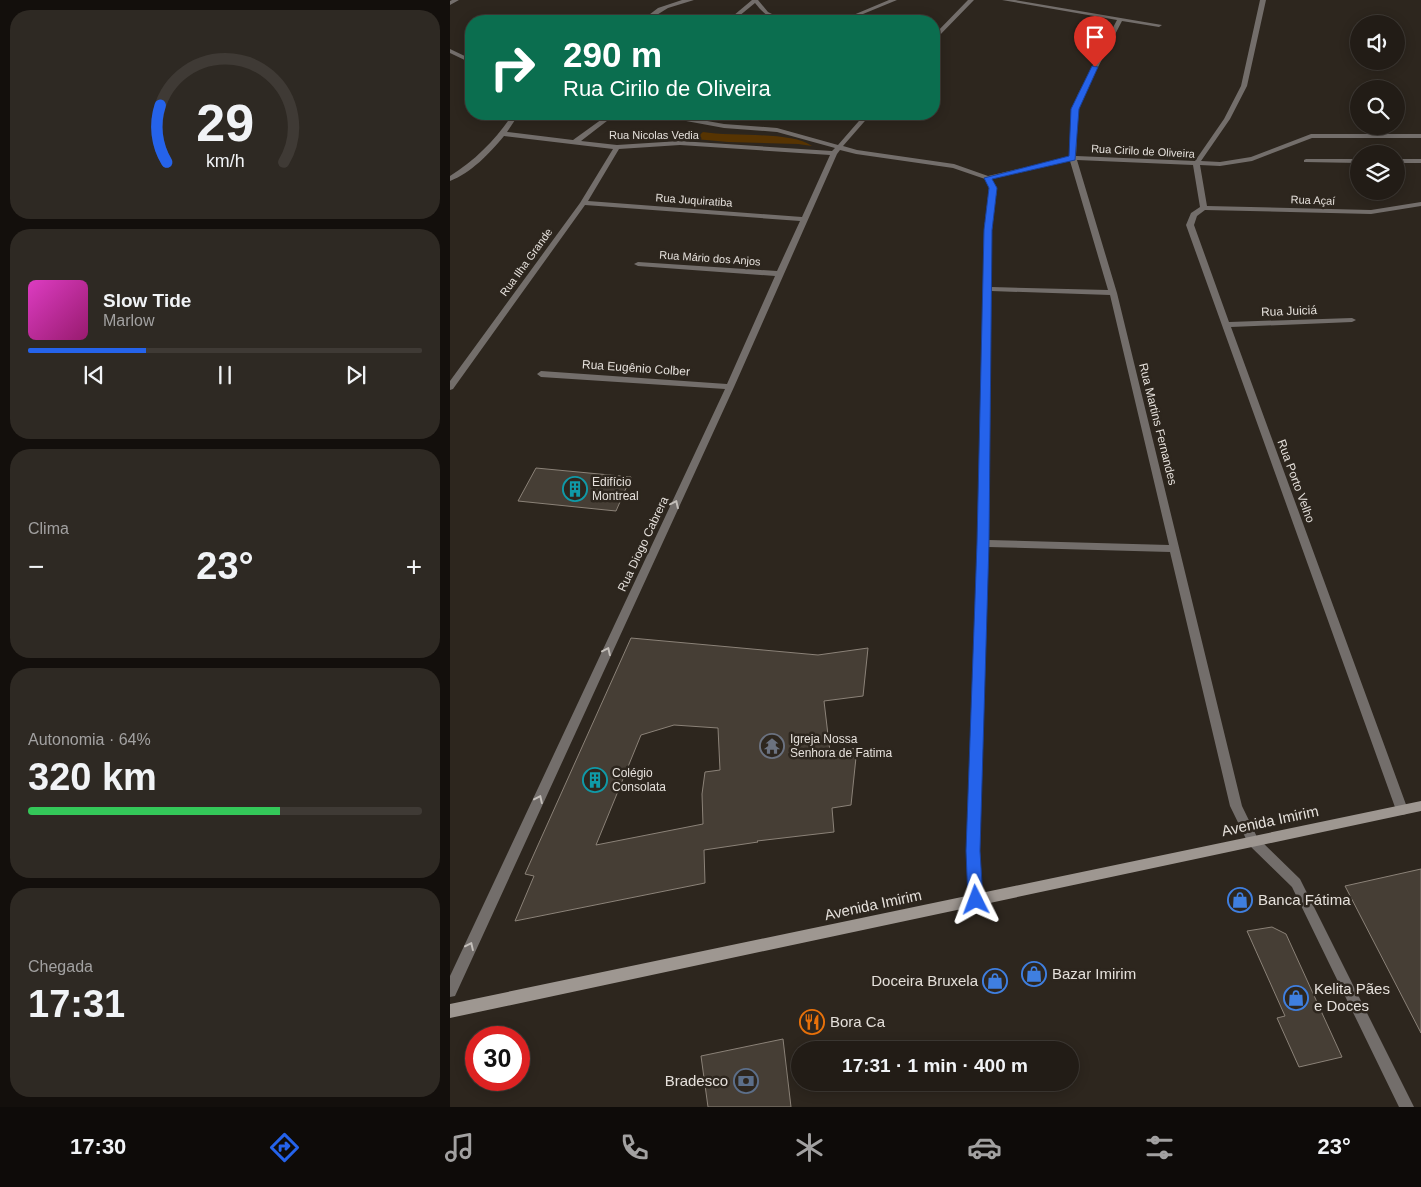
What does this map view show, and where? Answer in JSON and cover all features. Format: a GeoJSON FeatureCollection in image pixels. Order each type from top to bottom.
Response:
{"type":"FeatureCollection","features":[{"type":"Feature","properties":{"kind":"main road","name":"Avenida Imirim"},"geometry":{"type":"LineString","coordinates":[[450,1011],[1421,806]]}},
{"type":"Feature","properties":{"kind":"street"},"geometry":{"type":"LineString","coordinates":[[450,3],[456,0]]}},
{"type":"Feature","properties":{"kind":"street"},"geometry":{"type":"LineString","coordinates":[[649,15],[664,7],[691,0]]}},
{"type":"Feature","properties":{"kind":"street"},"geometry":{"type":"LineString","coordinates":[[737,15],[755,0],[766,13],[770,15]]}},
{"type":"Feature","properties":{"kind":"street"},"geometry":{"type":"LineString","coordinates":[[857,15],[894,0]]}},
{"type":"Feature","properties":{"kind":"street"},"geometry":{"type":"LineString","coordinates":[[940,31],[971,0]]}},
{"type":"Feature","properties":{"kind":"street"},"geometry":{"type":"LineString","coordinates":[[1005,0],[1159,25]]}},
{"type":"Feature","properties":{"kind":"street"},"geometry":{"type":"LineString","coordinates":[[1204,208],[1196,164],[1227,120],[1244,86],[1263,0]]}},
{"type":"Feature","properties":{"kind":"street","name":"Rua Martins Fernandes"},"geometry":{"type":"LineString","coordinates":[[1120,20],[1075,109],[1073,158],[1112,293],[1236,806],[1253,841],[1296,883],[1407,1107]]}},
{"type":"Feature","properties":{"kind":"street"},"geometry":{"type":"LineString","coordinates":[[450,50],[465,58]]}},
{"type":"Feature","properties":{"kind":"street"},"geometry":{"type":"LineString","coordinates":[[450,179],[462,172],[504,134],[512,120]]}},
{"type":"Feature","properties":{"kind":"street"},"geometry":{"type":"LineString","coordinates":[[576,141],[605,120]]}},
{"type":"Feature","properties":{"kind":"street"},"geometry":{"type":"LineString","coordinates":[[692,120],[724,126],[777,130],[836,150],[954,166],[988,178],[993,188],[988,230],[983,543],[973,851],[976,900]]}},
{"type":"Feature","properties":{"kind":"street","name":"Rua Diogo Cabrera"},"geometry":{"type":"LineString","coordinates":[[450,991],[730,388],[836,150],[863,120]]}},
{"type":"Feature","properties":{"kind":"street","name":"Rua Nicolas Vedia"},"geometry":{"type":"LineString","coordinates":[[504,134],[617,147],[680,143],[836,150]]}},
{"type":"Feature","properties":{"kind":"street","name":"Rua Cirilo de Oliveira"},"geometry":{"type":"LineString","coordinates":[[988,178],[1073,158],[1220,164],[1245,161],[1311,136],[1421,136]]}},
{"type":"Feature","properties":{"kind":"street","name":"Rua Ilha Grande"},"geometry":{"type":"LineString","coordinates":[[450,387],[583,203],[617,147]]}},
{"type":"Feature","properties":{"kind":"street"},"geometry":{"type":"LineString","coordinates":[[1306,161],[1350,161]]}},
{"type":"Feature","properties":{"kind":"street"},"geometry":{"type":"LineString","coordinates":[[1405,161],[1421,161]]}},
{"type":"Feature","properties":{"kind":"street","name":"Rua Juquiratiba"},"geometry":{"type":"LineString","coordinates":[[583,203],[804,219]]}},
{"type":"Feature","properties":{"kind":"street","name":"Rua Açaí"},"geometry":{"type":"LineString","coordinates":[[1204,208],[1370,212],[1421,204]]}},
{"type":"Feature","properties":{"kind":"street","name":"Rua Porto Velho"},"geometry":{"type":"LineString","coordinates":[[1204,208],[1191,217],[1190,225],[1402,810]]}},
{"type":"Feature","properties":{"kind":"street","name":"Rua Mário dos Anjos"},"geometry":{"type":"LineString","coordinates":[[638,264],[781,274]]}},
{"type":"Feature","properties":{"kind":"street"},"geometry":{"type":"LineString","coordinates":[[988,289],[1112,293]]}},
{"type":"Feature","properties":{"kind":"street","name":"Rua Juiciá"},"geometry":{"type":"LineString","coordinates":[[1227,325],[1352,320]]}},
{"type":"Feature","properties":{"kind":"street","name":"Rua Eugênio Colber"},"geometry":{"type":"LineString","coordinates":[[541,374],[730,388]]}},
{"type":"Feature","properties":{"kind":"street"},"geometry":{"type":"LineString","coordinates":[[983,543],[1175,549]]}},
{"type":"Feature","properties":{"kind":"shaded area"},"geometry":{"type":"Polygon","coordinates":[[[703,132],[776,136],[802,141],[812,146],[695,139],[703,132]]]}},
{"type":"Feature","properties":{"kind":"building","name":"Edifício Montreal"},"geometry":{"type":"Polygon","coordinates":[[[536,468],[631,477],[616,511],[518,501],[536,468]]]}},
{"type":"Feature","properties":{"kind":"building"},"geometry":{"type":"Polygon","coordinates":[[[631,638],[818,655],[868,648],[863,696],[824,701],[830,752],[857,748],[851,805],[832,808],[834,832],[757,841],[704,850],[705,883],[515,921],[534,876],[525,874],[631,638]],[[674,725],[641,735],[596,845],[703,824],[702,794],[705,772],[720,770],[718,728],[674,725]]]}},
{"type":"Feature","properties":{"kind":"building"},"geometry":{"type":"Polygon","coordinates":[[[1421,869],[1421,1033],[1345,886],[1421,869]]]}},
{"type":"Feature","properties":{"kind":"building","name":"Kelita Pães e Doces"},"geometry":{"type":"Polygon","coordinates":[[[1272,927],[1286,934],[1342,1057],[1299,1067],[1277,1018],[1285,1016],[1247,931],[1272,927]]]}},
{"type":"Feature","properties":{"kind":"building","name":"Bradesco"},"geometry":{"type":"Polygon","coordinates":[[[783,1039],[791,1107],[708,1107],[701,1056],[783,1039]]]}},
{"type":"Feature","properties":{"kind":"place","name":"Edifício Montreal"},"geometry":{"type":"Point","coordinates":[575,489]}},
{"type":"Feature","properties":{"kind":"place","name":"Igreja Nossa Senhora de Fatima"},"geometry":{"type":"Point","coordinates":[772,746]}},
{"type":"Feature","properties":{"kind":"place","name":"Colégio Consolata"},"geometry":{"type":"Point","coordinates":[595,780]}},
{"type":"Feature","properties":{"kind":"place","name":"Banca Fátima"},"geometry":{"type":"Point","coordinates":[1240,900]}},
{"type":"Feature","properties":{"kind":"place","name":"Bazar Imirim"},"geometry":{"type":"Point","coordinates":[1034,974]}},
{"type":"Feature","properties":{"kind":"place","name":"Doceira Bruxela"},"geometry":{"type":"Point","coordinates":[995,981]}},
{"type":"Feature","properties":{"kind":"place","name":"Kelita Pães e Doces"},"geometry":{"type":"Point","coordinates":[1296,998]}},
{"type":"Feature","properties":{"kind":"place","name":"Bora Ca"},"geometry":{"type":"Point","coordinates":[812,1022]}},
{"type":"Feature","properties":{"kind":"place","name":"Bradesco"},"geometry":{"type":"Point","coordinates":[746,1081]}},
{"type":"Feature","properties":{"kind":"route"},"geometry":{"type":"LineString","coordinates":[[976,900],[973,851],[983,543],[988,230],[993,188],[988,178],[1073,158],[1075,109],[1095,67]]}}]}
